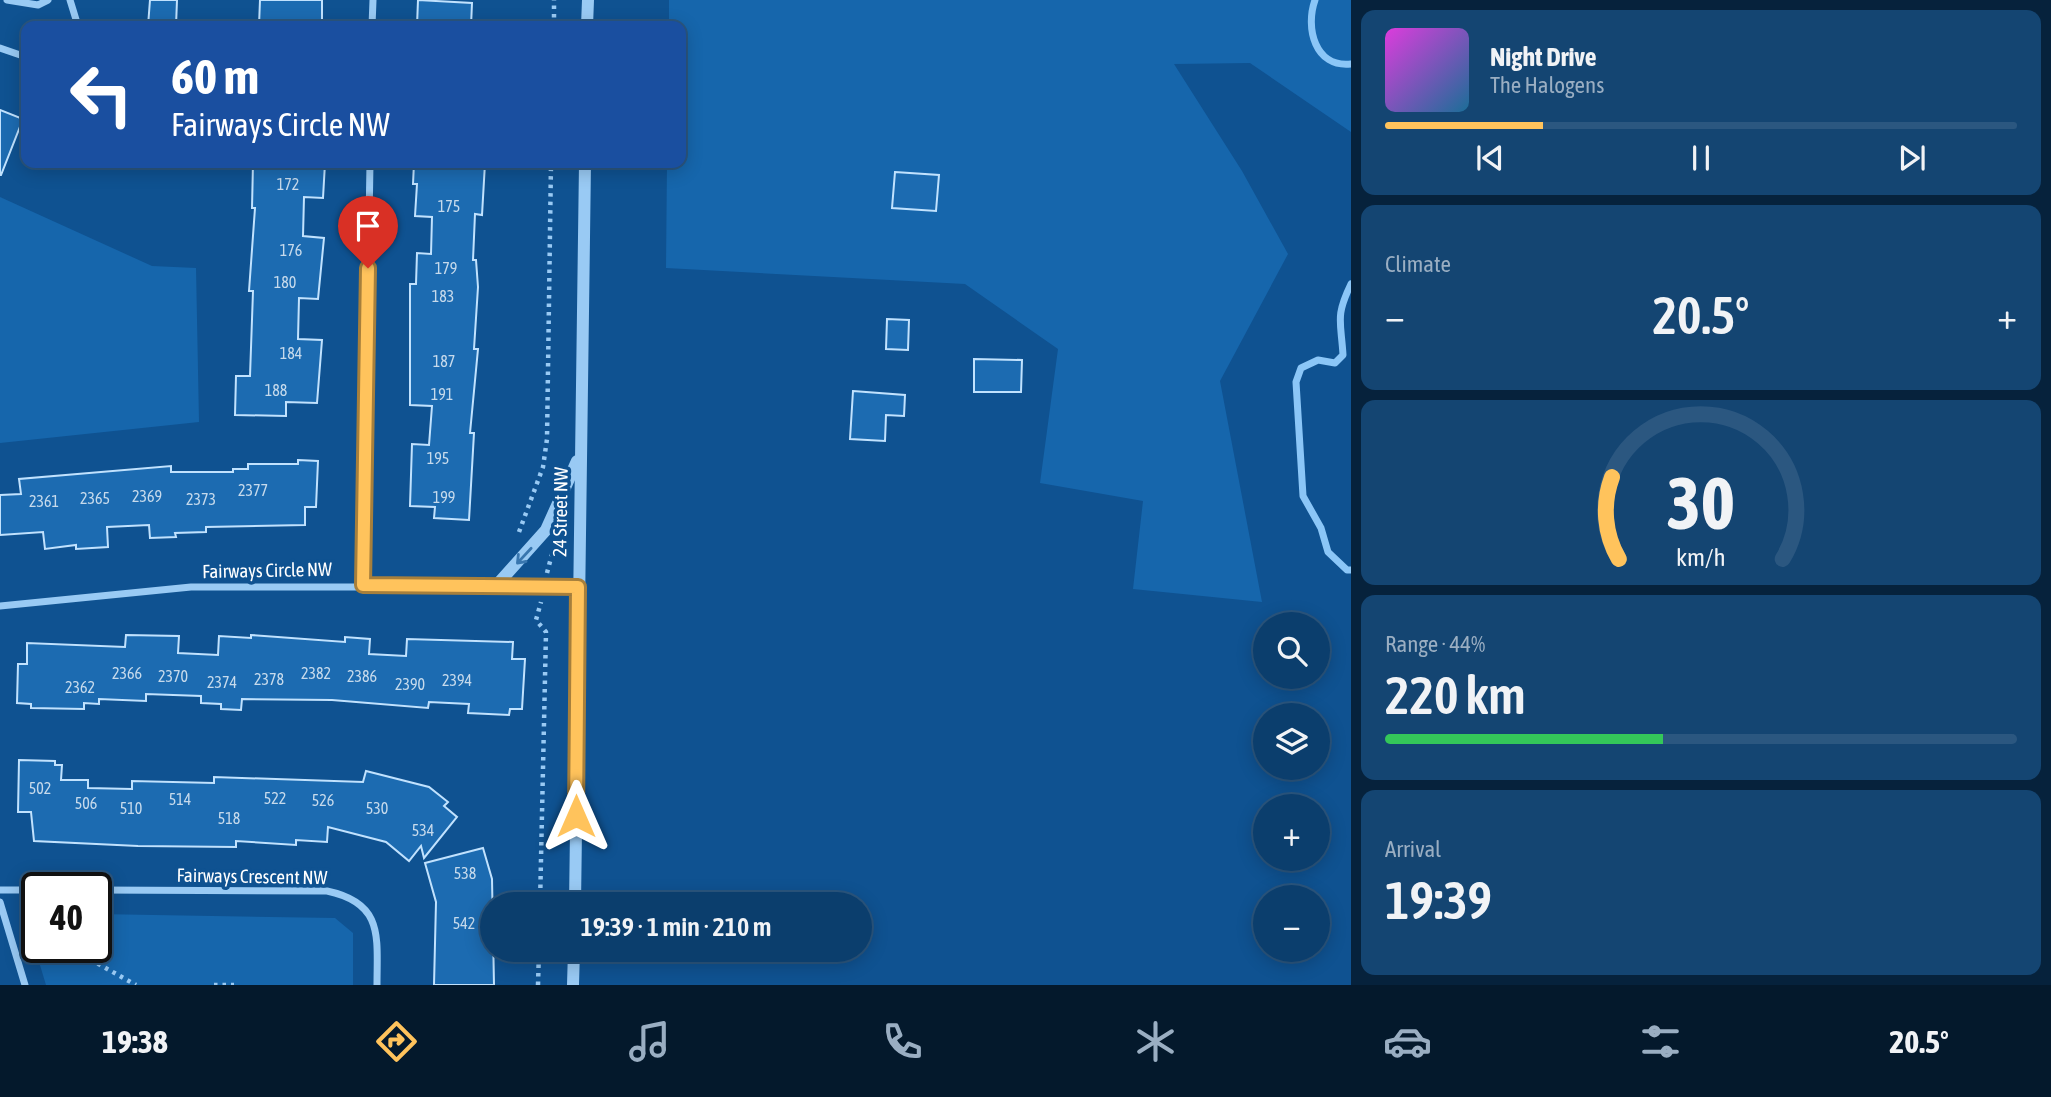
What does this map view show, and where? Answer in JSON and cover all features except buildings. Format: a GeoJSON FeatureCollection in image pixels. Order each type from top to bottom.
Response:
{"type":"FeatureCollection","features":[{"type":"Feature","properties":{"kind":"street"},"geometry":{"type":"LineString","coordinates":[[7,0],[38,5],[48,0]]}},
{"type":"Feature","properties":{"kind":"street"},"geometry":{"type":"LineString","coordinates":[[70,0],[76,21]]}},
{"type":"Feature","properties":{"kind":"street"},"geometry":{"type":"LineString","coordinates":[[372,21],[373,0]]}},
{"type":"Feature","properties":{"kind":"street"},"geometry":{"type":"LineString","coordinates":[[587,21],[588,0]]}},
{"type":"Feature","properties":{"kind":"street"},"geometry":{"type":"LineString","coordinates":[[0,48],[21,55]]}},
{"type":"Feature","properties":{"kind":"street"},"geometry":{"type":"LineString","coordinates":[[363,585],[370,168]]}},
{"type":"Feature","properties":{"kind":"street","name":"24 Street NW"},"geometry":{"type":"LineString","coordinates":[[575,892],[585,168]]}},
{"type":"Feature","properties":{"kind":"street"},"geometry":{"type":"LineString","coordinates":[[495,587],[546,530],[580,454]]}},
{"type":"Feature","properties":{"kind":"street","name":"Fairways Circle NW"},"geometry":{"type":"LineString","coordinates":[[0,606],[191,587],[578,587]]}},
{"type":"Feature","properties":{"kind":"street"},"geometry":{"type":"LineString","coordinates":[[0,890],[21,890]]}},
{"type":"Feature","properties":{"kind":"street","name":"Fairways Crescent NW"},"geometry":{"type":"LineString","coordinates":[[112,890],[327,891],[345,895],[369,914],[377,931],[377,985]]}},
{"type":"Feature","properties":{"kind":"street"},"geometry":{"type":"LineString","coordinates":[[0,902],[25,985]]}},
{"type":"Feature","properties":{"kind":"street"},"geometry":{"type":"LineString","coordinates":[[573,985],[574,962]]}},
{"type":"Feature","properties":{"kind":"path"},"geometry":{"type":"LineString","coordinates":[[554,0],[554,21]]}},
{"type":"Feature","properties":{"kind":"path"},"geometry":{"type":"LineString","coordinates":[[517,535],[543,467],[547,439],[551,168]]}},
{"type":"Feature","properties":{"kind":"path"},"geometry":{"type":"LineString","coordinates":[[536,620],[546,632],[540,892]]}},
{"type":"Feature","properties":{"kind":"path"},"geometry":{"type":"LineString","coordinates":[[538,985],[539,962]]}},
{"type":"Feature","properties":{"kind":"path"},"geometry":{"type":"LineString","coordinates":[[97,963],[136,985]]}},
{"type":"Feature","properties":{"kind":"path"},"geometry":{"type":"LineString","coordinates":[[214,985],[233,985]]}},
{"type":"Feature","properties":{"kind":"shaded area"},"geometry":{"type":"Polygon","coordinates":[[[669,0],[1351,0],[1351,132],[1250,63],[1174,64],[1242,171],[1288,254],[1220,381],[1262,602],[1133,589],[1143,501],[1040,483],[1058,349],[965,284],[666,268],[667,168],[686,168],[686,21],[669,21],[669,0]]]}},
{"type":"Feature","properties":{"kind":"shaded area"},"geometry":{"type":"Polygon","coordinates":[[[0,197],[152,266],[196,268],[199,422],[0,443],[0,197]]]}},
{"type":"Feature","properties":{"kind":"shaded area"},"geometry":{"type":"Polygon","coordinates":[[[112,914],[335,918],[353,933],[353,985],[46,985],[39,963],[112,963],[112,914]]]}},
{"type":"Feature","properties":{"kind":"waterway"},"geometry":{"type":"LineString","coordinates":[[1315,0],[1311,22],[1321,53],[1339,64],[1351,64]]}},
{"type":"Feature","properties":{"kind":"waterway"},"geometry":{"type":"LineString","coordinates":[[1351,284],[1341,312],[1343,355],[1335,363],[1318,360],[1301,368],[1296,382],[1303,496],[1321,528],[1328,552],[1347,570],[1351,570]]}},
{"type":"Feature","properties":{"kind":"route"},"geometry":{"type":"LineString","coordinates":[[368,268],[363,585],[578,587],[576,816]]}}]}
